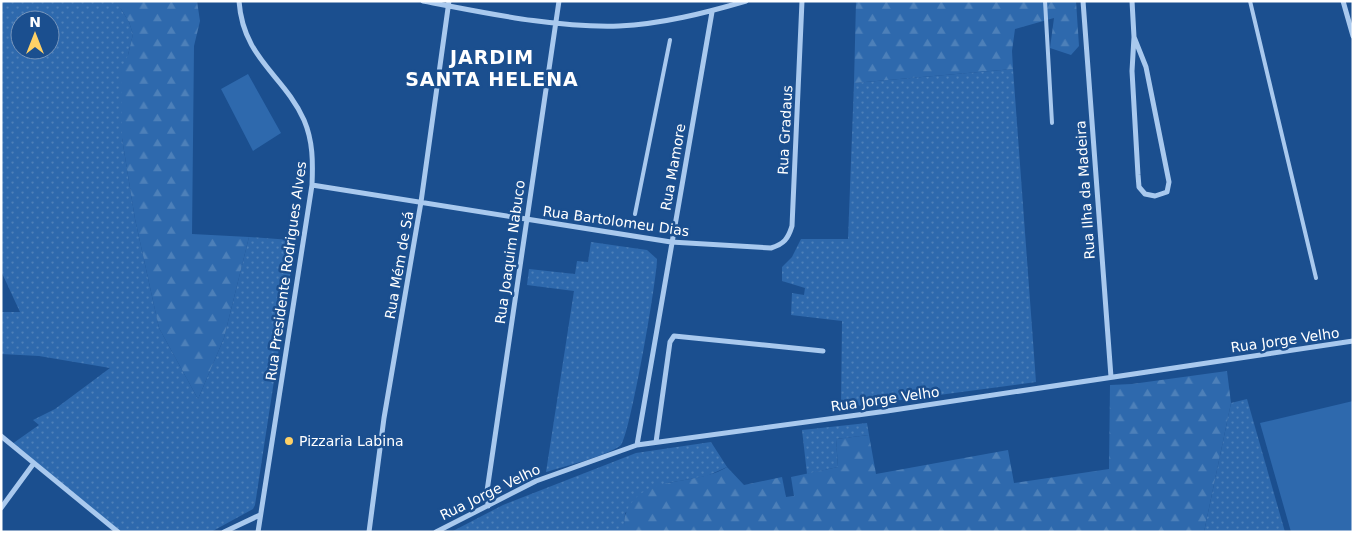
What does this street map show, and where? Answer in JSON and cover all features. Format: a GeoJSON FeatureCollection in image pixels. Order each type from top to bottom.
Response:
{"type":"FeatureCollection","features":[{"type":"Feature","properties":{"kind":"street","name":"Rua Presidente Rodrigues Alves"},"geometry":{"type":"LineString","coordinates":[[239,1],[243,28],[252,47],[304,119],[313,156],[312,184],[258,532]]}},
{"type":"Feature","properties":{"kind":"street"},"geometry":{"type":"LineString","coordinates":[[423,1],[556,22],[618,26],[642,24],[712,12],[746,1]]}},
{"type":"Feature","properties":{"kind":"street","name":"Rua Joaquim Nabuco"},"geometry":{"type":"LineString","coordinates":[[488,506],[487,491],[559,1]]}},
{"type":"Feature","properties":{"kind":"street","name":"Rua Gradaus"},"geometry":{"type":"LineString","coordinates":[[771,248],[786,242],[792,226],[802,1]]}},
{"type":"Feature","properties":{"kind":"street","name":"Rua Ilha da Madeira"},"geometry":{"type":"LineString","coordinates":[[1083,1],[1111,377]]}},
{"type":"Feature","properties":{"kind":"street"},"geometry":{"type":"LineString","coordinates":[[1132,1],[1134,37],[1132,71],[1138,181],[1139,187],[1144,194],[1154,196],[1167,192],[1168,182],[1146,67],[1134,37]]}},
{"type":"Feature","properties":{"kind":"street"},"geometry":{"type":"LineString","coordinates":[[1343,1],[1353,36]]}},
{"type":"Feature","properties":{"kind":"street","name":"Rua Mém de Sá"},"geometry":{"type":"LineString","coordinates":[[368,532],[385,409],[421,202],[448,4]]}},
{"type":"Feature","properties":{"kind":"street","name":"Rua Mamore"},"geometry":{"type":"LineString","coordinates":[[637,445],[712,12]]}},
{"type":"Feature","properties":{"kind":"street","name":"Rua Bartolomeu Dias"},"geometry":{"type":"LineString","coordinates":[[312,184],[671,242],[771,248]]}},
{"type":"Feature","properties":{"kind":"street"},"geometry":{"type":"LineString","coordinates":[[656,442],[670,342],[674,336],[823,351]]}},
{"type":"Feature","properties":{"kind":"street","name":"Rua Jorge Velho"},"geometry":{"type":"LineString","coordinates":[[436,532],[536,481],[637,445],[888,411],[1353,341]]}},
{"type":"Feature","properties":{"kind":"street"},"geometry":{"type":"LineString","coordinates":[[1,436],[118,532]]}},
{"type":"Feature","properties":{"kind":"street"},"geometry":{"type":"LineString","coordinates":[[1,508],[34,463]]}},
{"type":"Feature","properties":{"kind":"street"},"geometry":{"type":"LineString","coordinates":[[224,532],[260,515]]}},
{"type":"Feature","properties":{"kind":"lane"},"geometry":{"type":"LineString","coordinates":[[1045,1],[1052,123]]}},
{"type":"Feature","properties":{"kind":"lane"},"geometry":{"type":"LineString","coordinates":[[1250,1],[1316,278]]}},
{"type":"Feature","properties":{"kind":"lane"},"geometry":{"type":"LineString","coordinates":[[635,214],[670,40]]}},
{"type":"Feature","properties":{"kind":"green space"},"geometry":{"type":"Polygon","coordinates":[[[1,1],[116,1],[129,22],[133,34],[128,55],[122,138],[135,219],[159,328],[198,399],[224,338],[249,237],[291,240],[294,250],[253,509],[211,532],[118,532],[12,444],[39,425],[33,420],[55,409],[110,368],[39,356],[1,354],[1,312],[20,312],[1,271],[1,1]]]}},
{"type":"Feature","properties":{"kind":"green space"},"geometry":{"type":"Polygon","coordinates":[[[116,1],[197,1],[200,21],[194,46],[192,234],[249,237],[224,338],[198,399],[159,328],[135,219],[122,138],[121,71],[128,55],[133,34],[129,22],[116,1]]]}},
{"type":"Feature","properties":{"kind":"green space"},"geometry":{"type":"Polygon","coordinates":[[[856,1],[1076,1],[1079,46],[1071,55],[1050,48],[1054,18],[1015,29],[1012,51],[1013,69],[854,83],[856,1]]]}},
{"type":"Feature","properties":{"kind":"green space"},"geometry":{"type":"Polygon","coordinates":[[[1013,69],[1036,382],[841,408],[842,321],[791,315],[792,293],[804,295],[805,288],[782,281],[782,267],[792,257],[801,239],[848,239],[854,83],[1013,69]]]}},
{"type":"Feature","properties":{"kind":"green space"},"geometry":{"type":"Polygon","coordinates":[[[248,74],[281,133],[253,151],[221,89],[248,74]]]}},
{"type":"Feature","properties":{"kind":"green space"},"geometry":{"type":"Polygon","coordinates":[[[591,242],[647,250],[657,259],[653,296],[636,387],[621,445],[616,449],[597,456],[546,472],[574,291],[527,285],[529,269],[575,274],[577,261],[588,262],[591,242]]]}},
{"type":"Feature","properties":{"kind":"green space"},"geometry":{"type":"Polygon","coordinates":[[[1227,371],[1231,403],[1204,532],[624,532],[626,513],[634,500],[644,492],[671,482],[714,473],[727,467],[744,485],[782,477],[786,497],[794,496],[791,477],[838,467],[836,439],[869,435],[876,474],[1008,450],[1014,483],[1109,469],[1110,385],[1132,384],[1227,371]]]}},
{"type":"Feature","properties":{"kind":"green space"},"geometry":{"type":"Polygon","coordinates":[[[1247,399],[1285,532],[1204,532],[1231,403],[1247,399]]]}},
{"type":"Feature","properties":{"kind":"green space"},"geometry":{"type":"Polygon","coordinates":[[[1353,401],[1353,532],[1291,532],[1260,423],[1353,401]]]}},
{"type":"Feature","properties":{"kind":"green space"},"geometry":{"type":"Polygon","coordinates":[[[867,423],[869,435],[836,439],[838,467],[807,474],[802,430],[867,423]]]}},
{"type":"Feature","properties":{"kind":"green space"},"geometry":{"type":"Polygon","coordinates":[[[711,442],[727,467],[707,476],[668,483],[625,513],[624,532],[451,532],[503,505],[636,453],[711,442]]]}},
{"type":"Feature","properties":{"kind":"place","name":"Pizzaria Labina"},"geometry":{"type":"Point","coordinates":[289,441]}},
{"type":"Feature","properties":{"kind":"district","name":"JARDIM SANTA HELENA"},"geometry":{"type":"Point","coordinates":[492,68]}}]}
